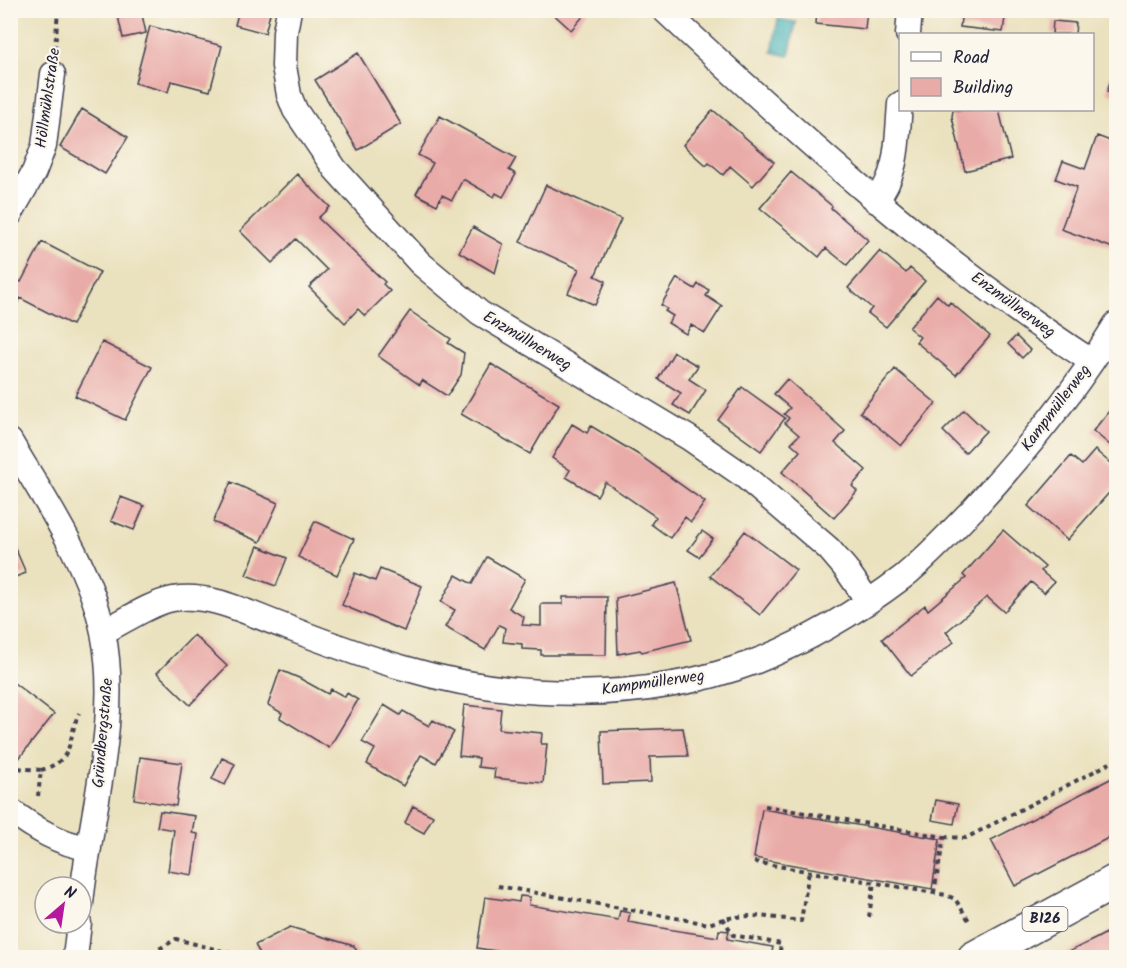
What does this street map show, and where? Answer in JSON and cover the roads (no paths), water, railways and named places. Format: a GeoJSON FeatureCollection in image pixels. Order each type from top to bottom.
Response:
{"type":"FeatureCollection","features":[{"type":"Feature","properties":{"kind":"main road","name":"B126"},"geometry":{"type":"LineString","coordinates":[[974,957],[1116,881]]}},
{"type":"Feature","properties":{"kind":"street","name":"Enzmüllnerweg"},"geometry":{"type":"LineString","coordinates":[[290,10],[284,66],[295,110],[335,169],[420,263],[480,313],[689,438],[735,470],[830,549],[868,601]]}},
{"type":"Feature","properties":{"kind":"street","name":"Enzmüllnerweg"},"geometry":{"type":"LineString","coordinates":[[663,10],[762,102],[876,201],[1031,320],[1091,361]]}},
{"type":"Feature","properties":{"kind":"street"},"geometry":{"type":"LineString","coordinates":[[908,33],[910,10]]}},
{"type":"Feature","properties":{"kind":"street","name":"Höllmühlstraße"},"geometry":{"type":"LineString","coordinates":[[10,214],[34,172],[44,146],[53,74]]}},
{"type":"Feature","properties":{"kind":"street"},"geometry":{"type":"LineString","coordinates":[[876,201],[886,189],[893,174],[899,111]]}},
{"type":"Feature","properties":{"kind":"street","name":"Kampmüllerweg"},"geometry":{"type":"LineString","coordinates":[[103,632],[166,601],[198,598],[228,606],[404,668],[485,686],[596,692],[669,684],[709,676],[753,662],[822,629],[903,576],[945,539],[1043,428],[1116,327]]}},
{"type":"Feature","properties":{"kind":"street","name":"Gründbergstraße"},"geometry":{"type":"LineString","coordinates":[[10,441],[75,556],[93,596],[103,632],[108,665],[108,705],[104,751],[85,875]]}},
{"type":"Feature","properties":{"kind":"street"},"geometry":{"type":"LineString","coordinates":[[10,810],[29,825],[59,840],[89,848]]}},
{"type":"Feature","properties":{"kind":"street"},"geometry":{"type":"LineString","coordinates":[[75,957],[78,935]]}},
{"type":"Feature","properties":{"kind":"water"},"geometry":{"type":"Polygon","coordinates":[[[778,19],[796,22],[789,56],[772,52],[778,19]]]}}]}
